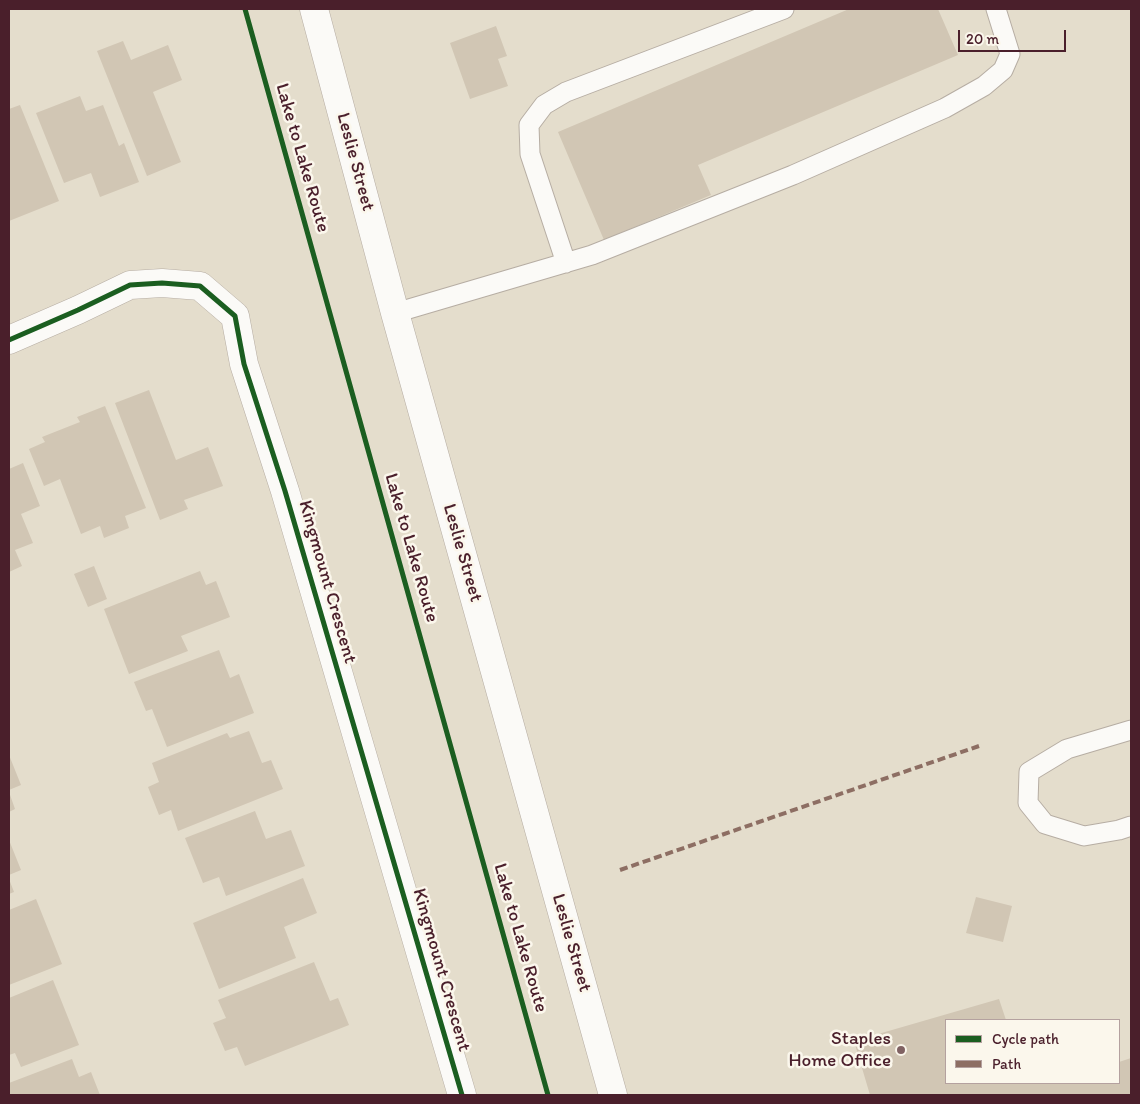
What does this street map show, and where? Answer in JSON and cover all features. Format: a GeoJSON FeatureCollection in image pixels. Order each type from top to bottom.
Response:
{"type":"FeatureCollection","features":[{"type":"Feature","properties":{"kind":"main road","name":"Leslie Street"},"geometry":{"type":"LineString","coordinates":[[314,9],[395,313],[613,1095]]}},
{"type":"Feature","properties":{"kind":"main road","name":"Kingmount Crescent"},"geometry":{"type":"LineString","coordinates":[[9,340],[130,285],[162,283],[200,286],[235,316],[244,364],[287,501],[462,1095]]}},
{"type":"Feature","properties":{"kind":"lane"},"geometry":{"type":"LineString","coordinates":[[566,263],[530,154],[529,125],[544,105],[566,92],[784,9]]}},
{"type":"Feature","properties":{"kind":"lane"},"geometry":{"type":"LineString","coordinates":[[395,313],[592,255],[793,175],[945,108],[984,86],[1003,70],[1010,54],[996,9]]}},
{"type":"Feature","properties":{"kind":"lane"},"geometry":{"type":"LineString","coordinates":[[1131,730],[1067,749],[1029,772],[1028,803],[1045,824],[1084,836],[1131,826]]}},
{"type":"Feature","properties":{"kind":"building"},"geometry":{"type":"Polygon","coordinates":[[[849,9],[938,9],[958,55],[698,165],[711,195],[604,240],[558,132],[849,9]]]}},
{"type":"Feature","properties":{"kind":"building"},"geometry":{"type":"Polygon","coordinates":[[[496,26],[507,56],[498,59],[508,86],[470,99],[450,43],[496,26]]]}},
{"type":"Feature","properties":{"kind":"building"},"geometry":{"type":"Polygon","coordinates":[[[123,41],[131,60],[168,45],[182,80],[153,92],[181,162],[147,176],[97,51],[123,41]]]}},
{"type":"Feature","properties":{"kind":"building"},"geometry":{"type":"Polygon","coordinates":[[[80,96],[86,111],[103,105],[119,146],[124,143],[139,182],[100,197],[91,173],[64,183],[36,113],[80,96]]]}},
{"type":"Feature","properties":{"kind":"building"},"geometry":{"type":"Polygon","coordinates":[[[20,105],[59,201],[9,221],[9,109],[20,105]]]}},
{"type":"Feature","properties":{"kind":"building"},"geometry":{"type":"Polygon","coordinates":[[[149,390],[176,460],[208,447],[223,486],[184,500],[188,509],[160,520],[115,403],[149,390]]]}},
{"type":"Feature","properties":{"kind":"building"},"geometry":{"type":"Polygon","coordinates":[[[105,406],[146,508],[125,516],[129,528],[104,538],[100,526],[81,534],[60,479],[44,486],[29,449],[45,442],[42,437],[80,422],[77,417],[105,406]]]}},
{"type":"Feature","properties":{"kind":"building"},"geometry":{"type":"Polygon","coordinates":[[[23,463],[40,506],[21,514],[33,543],[15,550],[22,566],[9,572],[9,469],[23,463]]]}},
{"type":"Feature","properties":{"kind":"building"},"geometry":{"type":"Polygon","coordinates":[[[94,566],[107,599],[88,607],[74,574],[94,566]]]}},
{"type":"Feature","properties":{"kind":"building"},"geometry":{"type":"Polygon","coordinates":[[[200,571],[206,585],[216,581],[230,617],[181,636],[188,651],[129,674],[104,609],[200,571]]]}},
{"type":"Feature","properties":{"kind":"building"},"geometry":{"type":"Polygon","coordinates":[[[219,650],[230,678],[239,674],[254,713],[167,747],[152,709],[146,711],[134,682],[219,650]]]}},
{"type":"Feature","properties":{"kind":"building"},"geometry":{"type":"Polygon","coordinates":[[[249,731],[262,763],[271,760],[283,789],[178,831],[171,810],[159,815],[148,787],[159,782],[152,763],[227,733],[230,738],[249,731]]]}},
{"type":"Feature","properties":{"kind":"building"},"geometry":{"type":"Polygon","coordinates":[[[9,755],[21,785],[9,790],[9,755]]]}},
{"type":"Feature","properties":{"kind":"building"},"geometry":{"type":"Polygon","coordinates":[[[9,792],[15,809],[9,812],[9,792]]]}},
{"type":"Feature","properties":{"kind":"building"},"geometry":{"type":"Polygon","coordinates":[[[255,811],[266,839],[291,830],[305,866],[226,896],[219,877],[203,883],[185,838],[255,811]]]}},
{"type":"Feature","properties":{"kind":"building"},"geometry":{"type":"Polygon","coordinates":[[[9,840],[21,870],[9,875],[9,840]]]}},
{"type":"Feature","properties":{"kind":"building"},"geometry":{"type":"Polygon","coordinates":[[[303,878],[317,913],[284,927],[296,958],[219,989],[193,923],[303,878]]]}},
{"type":"Feature","properties":{"kind":"building"},"geometry":{"type":"Polygon","coordinates":[[[9,879],[14,892],[9,894],[9,879]]]}},
{"type":"Feature","properties":{"kind":"building"},"geometry":{"type":"Polygon","coordinates":[[[976,897],[1012,906],[1003,942],[966,933],[976,897]]]}},
{"type":"Feature","properties":{"kind":"building"},"geometry":{"type":"Polygon","coordinates":[[[36,899],[62,964],[9,985],[9,910],[36,899]]]}},
{"type":"Feature","properties":{"kind":"building"},"geometry":{"type":"Polygon","coordinates":[[[314,962],[330,1001],[338,998],[349,1025],[245,1066],[237,1047],[225,1051],[213,1023],[226,1018],[218,1000],[314,962]]]}},
{"type":"Feature","properties":{"kind":"building"},"geometry":{"type":"Polygon","coordinates":[[[53,980],[79,1045],[21,1067],[15,1053],[9,1055],[9,998],[53,980]]]}},
{"type":"Feature","properties":{"kind":"building","name":"Staples Home Office"},"geometry":{"type":"Polygon","coordinates":[[[999,999],[1006,1019],[945,1019],[945,1084],[1120,1084],[1120,1062],[1131,1058],[1131,1095],[870,1095],[854,1041],[999,999]]]}},
{"type":"Feature","properties":{"kind":"building"},"geometry":{"type":"Polygon","coordinates":[[[72,1059],[79,1077],[91,1072],[100,1095],[9,1095],[9,1083],[72,1059]]]}},
{"type":"Feature","properties":{"kind":"marked path"},"geometry":{"type":"LineString","coordinates":[[620,870],[979,746]]}},
{"type":"Feature","properties":{"kind":"cycle path","name":"Lake to Lake Route"},"geometry":{"type":"LineString","coordinates":[[245,9],[548,1095]]}},
{"type":"Feature","properties":{"kind":"cycle path"},"geometry":{"type":"LineString","coordinates":[[9,340],[130,285],[162,283],[200,286],[235,316],[244,364],[285,491],[462,1095]]}},
{"type":"Feature","properties":{"kind":"place","name":"Staples Home Office"},"geometry":{"type":"Point","coordinates":[901,1050]}}]}
